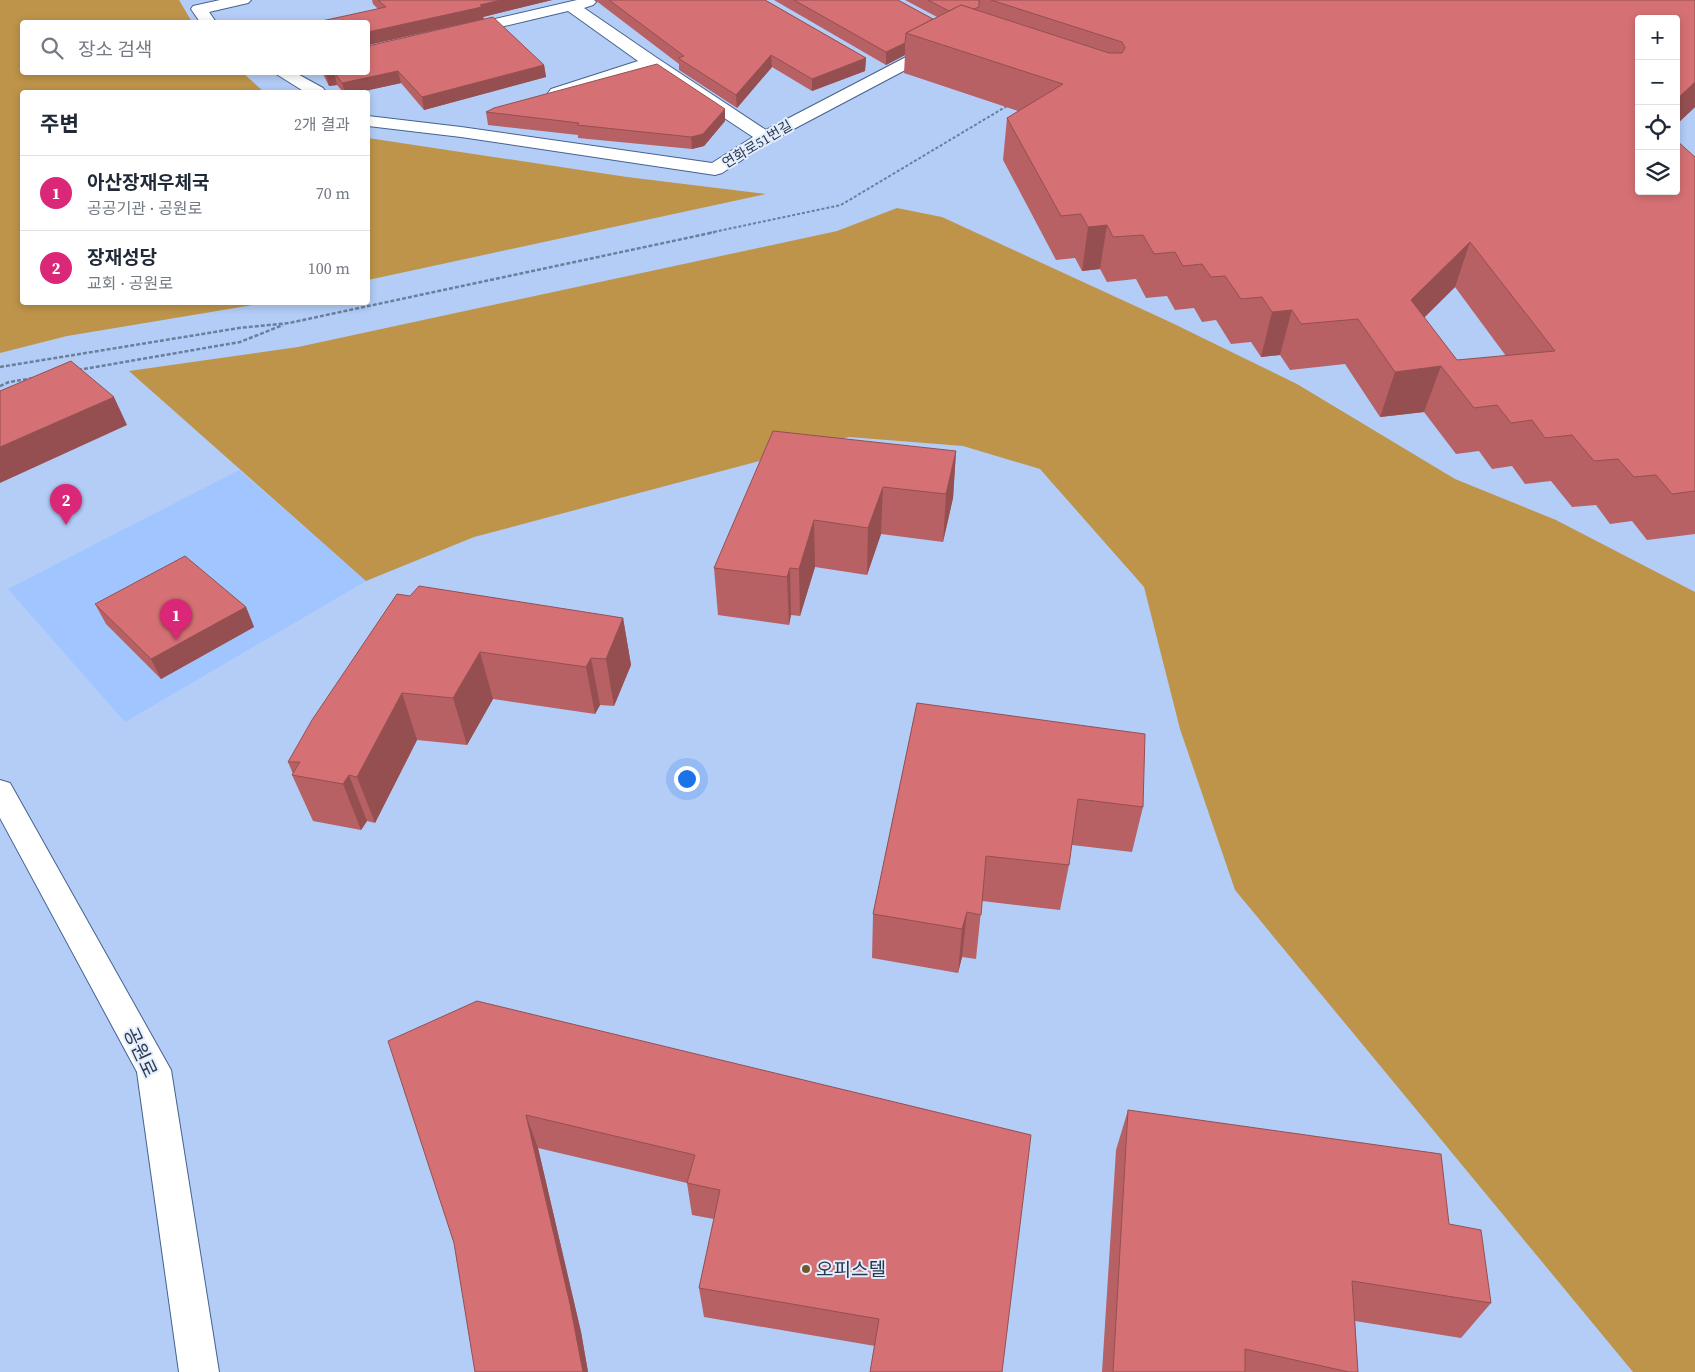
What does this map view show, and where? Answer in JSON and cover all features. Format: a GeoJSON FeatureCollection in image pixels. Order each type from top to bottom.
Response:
{"type":"FeatureCollection","features":[{"type":"Feature","properties":{"kind":"street"},"geometry":{"type":"LineString","coordinates":[[206,20],[198,9],[243,0]]}},
{"type":"Feature","properties":{"kind":"street"},"geometry":{"type":"LineString","coordinates":[[448,35],[595,0]]}},
{"type":"Feature","properties":{"kind":"street"},"geometry":{"type":"LineString","coordinates":[[570,6],[765,137]]}},
{"type":"Feature","properties":{"kind":"street","name":"연화로51번길"},"geometry":{"type":"LineString","coordinates":[[370,121],[461,132],[715,169],[765,137],[885,73],[950,41]]}},
{"type":"Feature","properties":{"kind":"street"},"geometry":{"type":"LineString","coordinates":[[541,98],[651,62]]}},
{"type":"Feature","properties":{"kind":"street"},"geometry":{"type":"LineString","coordinates":[[868,63],[885,73]]}},
{"type":"Feature","properties":{"kind":"street"},"geometry":{"type":"LineString","coordinates":[[286,75],[313,90]]}},
{"type":"Feature","properties":{"kind":"street"},"geometry":{"type":"LineString","coordinates":[[461,132],[485,116]]}},
{"type":"Feature","properties":{"kind":"street","name":"공원로"},"geometry":{"type":"LineString","coordinates":[[0,791],[154,1070],[199,1372]]}},
{"type":"Feature","properties":{"kind":"path"},"geometry":{"type":"LineString","coordinates":[[0,367],[239,328],[288,323],[841,205],[1014,102]]}},
{"type":"Feature","properties":{"kind":"path"},"geometry":{"type":"LineString","coordinates":[[77,370],[240,342],[288,323]]}},
{"type":"Feature","properties":{"kind":"path"},"geometry":{"type":"LineString","coordinates":[[0,386],[9,382],[38,377]]}},
{"type":"Feature","properties":{"kind":"shaded area"},"geometry":{"type":"Polygon","coordinates":[[[0,0],[179,0],[191,20],[20,20],[20,75],[245,75],[262,90],[20,90],[20,305],[253,305],[67,336],[0,353],[0,0]]]}},
{"type":"Feature","properties":{"kind":"shaded area"},"geometry":{"type":"Polygon","coordinates":[[[370,138],[627,177],[766,194],[370,280],[370,138]]]}},
{"type":"Feature","properties":{"kind":"shaded area"},"geometry":{"type":"Polygon","coordinates":[[[897,208],[942,217],[1170,322],[1297,384],[1455,479],[1556,520],[1695,592],[1695,1372],[1633,1372],[1235,890],[1180,729],[1144,587],[1040,469],[963,446],[849,437],[474,537],[366,581],[129,371],[298,347],[837,231],[897,208]]]}},
{"type":"Feature","properties":{"kind":"shaded area"},"geometry":{"type":"Polygon","coordinates":[[[239,470],[366,581],[125,722],[8,589],[239,470]]]}},
{"type":"Feature","properties":{"kind":"building"},"geometry":{"type":"Polygon","coordinates":[[[378,0],[501,0],[480,5],[482,7],[370,32],[370,20],[326,20],[386,7],[378,0]]]}},
{"type":"Feature","properties":{"kind":"building"},"geometry":{"type":"Polygon","coordinates":[[[609,0],[765,0],[866,58],[812,79],[771,55],[736,95],[678,58],[684,56],[609,0]]]}},
{"type":"Feature","properties":{"kind":"building"},"geometry":{"type":"Polygon","coordinates":[[[794,0],[898,0],[933,19],[906,33],[905,43],[886,52],[794,0]]]}},
{"type":"Feature","properties":{"kind":"building"},"geometry":{"type":"Polygon","coordinates":[[[928,0],[979,0],[979,7],[974,9],[961,5],[949,11],[928,0]]]}},
{"type":"Feature","properties":{"kind":"building"},"geometry":{"type":"Polygon","coordinates":[[[991,0],[1695,0],[1695,82],[1680,96],[1680,15],[1635,15],[1635,195],[1680,195],[1680,144],[1695,157],[1695,491],[1672,494],[1656,475],[1634,477],[1618,459],[1594,461],[1572,435],[1545,438],[1532,420],[1511,423],[1497,405],[1474,408],[1441,366],[1395,372],[1358,319],[1301,324],[1292,310],[1272,312],[1262,297],[1241,299],[1225,276],[1211,277],[1202,264],[1183,266],[1175,252],[1154,254],[1143,235],[1113,237],[1107,225],[1088,227],[1081,214],[1061,216],[1007,118],[1063,84],[906,33],[961,5],[1109,53],[1122,53],[1125,48],[1122,42],[991,0]],[[1470,242],[1411,300],[1457,360],[1555,351],[1470,242]]]}},
{"type":"Feature","properties":{"kind":"building"},"geometry":{"type":"Polygon","coordinates":[[[493,17],[544,65],[422,97],[398,71],[342,83],[336,75],[370,75],[370,46],[493,17]]]}},
{"type":"Feature","properties":{"kind":"building"},"geometry":{"type":"Polygon","coordinates":[[[657,64],[725,109],[703,134],[691,137],[577,125],[579,123],[486,112],[494,108],[657,64]]]}},
{"type":"Feature","properties":{"kind":"building"},"geometry":{"type":"Polygon","coordinates":[[[71,361],[114,397],[0,447],[0,391],[71,361]]]}},
{"type":"Feature","properties":{"kind":"building"},"geometry":{"type":"Polygon","coordinates":[[[773,431],[956,451],[946,494],[883,487],[868,528],[814,520],[799,569],[790,568],[787,577],[714,568],[773,431]]]}},
{"type":"Feature","properties":{"kind":"building"},"geometry":{"type":"Polygon","coordinates":[[[185,556],[246,607],[151,659],[95,604],[185,556]]]}},
{"type":"Feature","properties":{"kind":"building"},"geometry":{"type":"Polygon","coordinates":[[[419,586],[623,618],[606,659],[591,658],[586,667],[480,652],[453,698],[402,693],[357,777],[349,775],[343,784],[292,775],[300,762],[288,762],[312,720],[397,594],[410,596],[419,586]]]}},
{"type":"Feature","properties":{"kind":"building"},"geometry":{"type":"Polygon","coordinates":[[[917,703],[1145,734],[1143,807],[1078,799],[1069,865],[986,856],[981,915],[967,912],[962,929],[873,914],[917,703]]]}},
{"type":"Feature","properties":{"kind":"building"},"geometry":{"type":"Polygon","coordinates":[[[477,1001],[1031,1135],[1002,1372],[870,1372],[879,1319],[699,1288],[720,1190],[687,1183],[695,1155],[526,1115],[570,1304],[583,1372],[475,1372],[454,1243],[388,1041],[477,1001]]]}},
{"type":"Feature","properties":{"kind":"building"},"geometry":{"type":"Polygon","coordinates":[[[1128,1110],[1441,1154],[1449,1224],[1481,1230],[1491,1303],[1352,1281],[1358,1372],[1349,1372],[1245,1349],[1245,1372],[1113,1372],[1128,1110]]]}},
{"type":"Feature","properties":{"kind":"place","name":"장재성당"},"geometry":{"type":"Point","coordinates":[66,525]}},
{"type":"Feature","properties":{"kind":"place","name":"아산장재우체국"},"geometry":{"type":"Point","coordinates":[176,640]}},
{"type":"Feature","properties":{"kind":"place","name":"오피스텔"},"geometry":{"type":"Point","coordinates":[806,1269]}}]}
